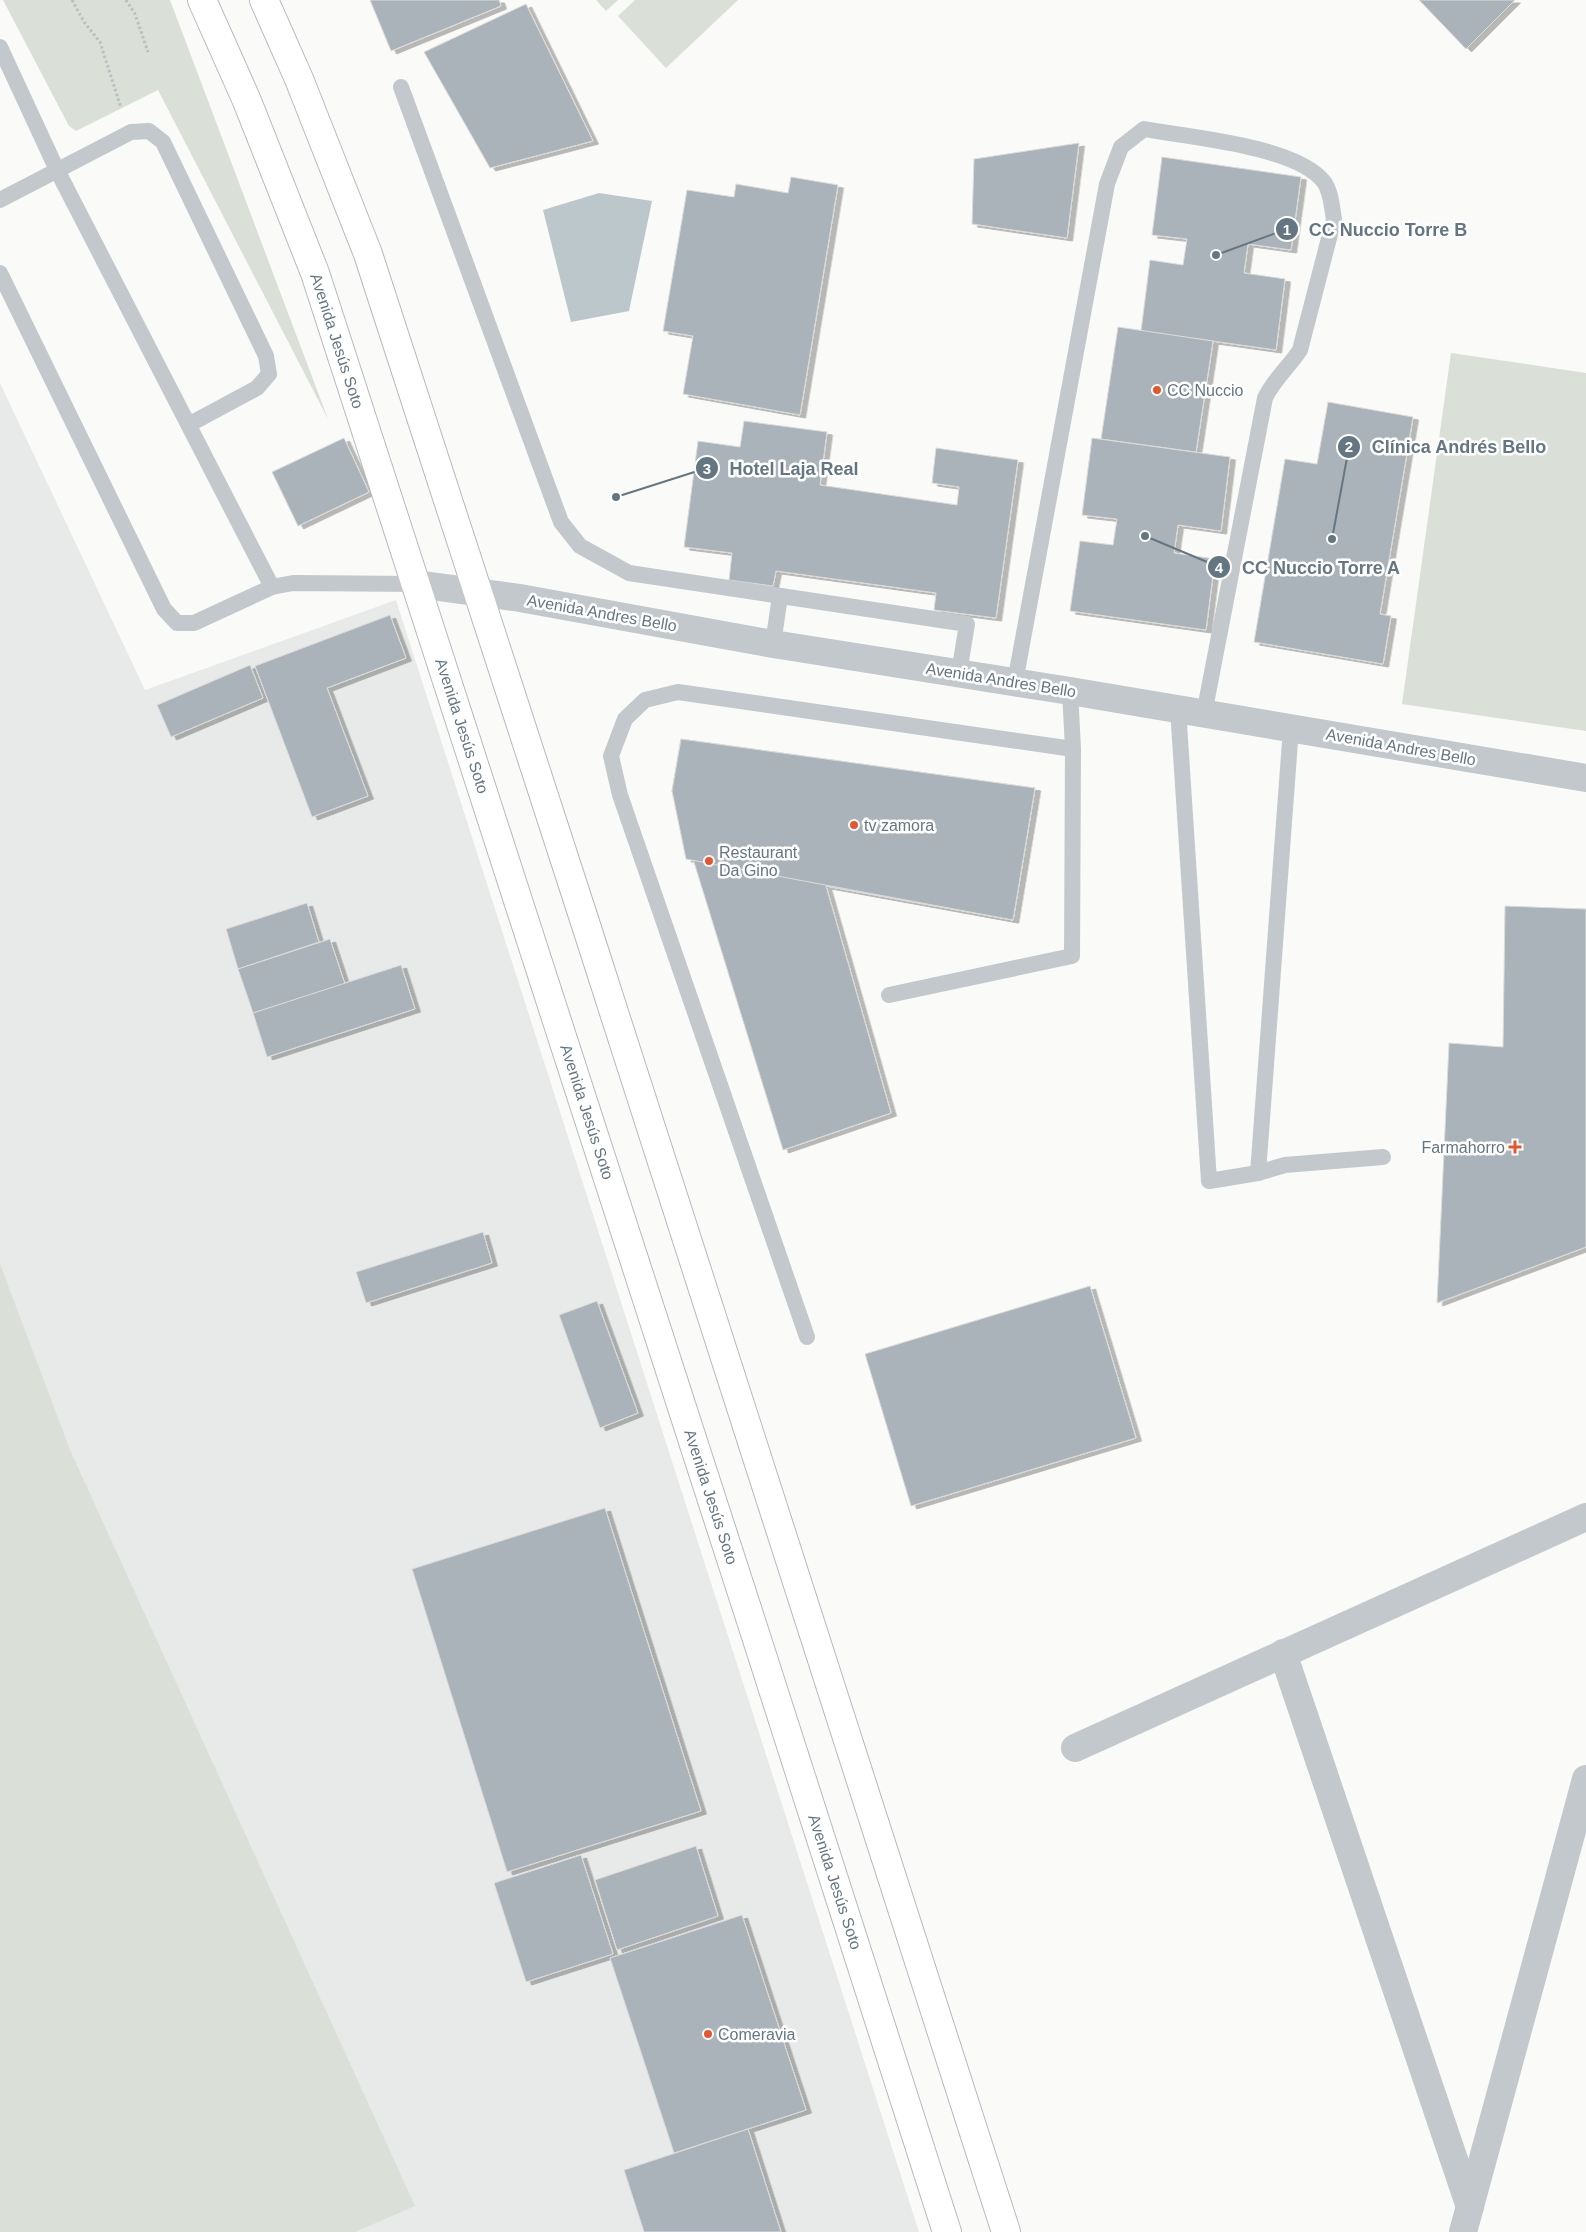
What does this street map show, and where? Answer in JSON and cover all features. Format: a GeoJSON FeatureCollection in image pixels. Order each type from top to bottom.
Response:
{"type":"FeatureCollection","features":[{"type":"Feature","properties":{"kind":"main road","name":"Avenida Jesús Soto"},"geometry":{"type":"LineString","coordinates":[[202,0],[247,101],[315,273],[760,1648],[946,2232]]}},
{"type":"Feature","properties":{"kind":"main road"},"geometry":{"type":"LineString","coordinates":[[264,0],[299,79],[368,254],[1006,2232]]}},
{"type":"Feature","properties":{"kind":"street","name":"Avenida Andres Bello"},"geometry":{"type":"LineString","coordinates":[[416,584],[520,598],[773,644],[1070,691],[1586,778]]}},
{"type":"Feature","properties":{"kind":"street"},"geometry":{"type":"LineString","coordinates":[[1075,1748],[1586,1517]]}},
{"type":"Feature","properties":{"kind":"street"},"geometry":{"type":"LineString","coordinates":[[1283,1653],[1466,2219]]}},
{"type":"Feature","properties":{"kind":"street"},"geometry":{"type":"LineString","coordinates":[[1466,2219],[1586,1779]]}},
{"type":"Feature","properties":{"kind":"lane"},"geometry":{"type":"LineString","coordinates":[[0,46],[57,170],[190,424],[272,587]]}},
{"type":"Feature","properties":{"kind":"lane"},"geometry":{"type":"LineString","coordinates":[[402,87],[561,522],[580,546],[629,573],[967,624],[959,673]]}},
{"type":"Feature","properties":{"kind":"lane"},"geometry":{"type":"LineString","coordinates":[[1015,682],[1107,184],[1121,147],[1144,129],[1272,151],[1302,164],[1325,182],[1332,202],[1334,219],[1300,350],[1292,363],[1272,383],[1266,398],[1191,711],[1209,1181],[1258,1173],[1286,1165],[1383,1157]]}},
{"type":"Feature","properties":{"kind":"lane"},"geometry":{"type":"LineString","coordinates":[[0,200],[131,132],[149,131],[163,142],[266,356],[268,374],[258,388],[190,424]]}},
{"type":"Feature","properties":{"kind":"lane"},"geometry":{"type":"LineString","coordinates":[[0,273],[164,609],[177,623],[194,623],[272,587],[293,583],[416,584]]}},
{"type":"Feature","properties":{"kind":"lane"},"geometry":{"type":"LineString","coordinates":[[773,644],[780,596]]}},
{"type":"Feature","properties":{"kind":"lane"},"geometry":{"type":"LineString","coordinates":[[889,996],[1072,956],[1073,749],[1070,691]]}},
{"type":"Feature","properties":{"kind":"lane"},"geometry":{"type":"LineString","coordinates":[[807,1337],[620,795],[611,756],[625,719],[645,700],[678,692],[1073,749]]}},
{"type":"Feature","properties":{"kind":"lane"},"geometry":{"type":"LineString","coordinates":[[1258,1173],[1290,728]]}},
{"type":"Feature","properties":{"kind":"path"},"geometry":{"type":"LineString","coordinates":[[72,0],[84,22],[100,42],[112,83],[131,132]]}},
{"type":"Feature","properties":{"kind":"path"},"geometry":{"type":"LineString","coordinates":[[126,0],[135,14],[148,52]]}},
{"type":"Feature","properties":{"kind":"shaded area"},"geometry":{"type":"Polygon","coordinates":[[[3,0],[170,0],[328,419],[158,90],[76,131],[69,126],[3,0]]]}},
{"type":"Feature","properties":{"kind":"shaded area"},"geometry":{"type":"Polygon","coordinates":[[[596,0],[618,0],[606,11],[596,0]]]}},
{"type":"Feature","properties":{"kind":"shaded area"},"geometry":{"type":"Polygon","coordinates":[[[635,0],[738,0],[666,68],[618,16],[635,0]]]}},
{"type":"Feature","properties":{"kind":"shaded area"},"geometry":{"type":"Polygon","coordinates":[[[599,193],[652,201],[629,311],[571,322],[543,210],[599,193]]]}},
{"type":"Feature","properties":{"kind":"shaded area"},"geometry":{"type":"Polygon","coordinates":[[[1451,353],[1586,373],[1586,731],[1402,704],[1451,353]]]}},
{"type":"Feature","properties":{"kind":"shaded area"},"geometry":{"type":"Polygon","coordinates":[[[0,383],[145,690],[396,600],[919,2232],[0,2232],[0,383]]]}},
{"type":"Feature","properties":{"kind":"shaded area"},"geometry":{"type":"Polygon","coordinates":[[[0,1264],[70,1450],[415,2206],[355,2232],[0,2232],[0,1264]]]}},
{"type":"Feature","properties":{"kind":"building"},"geometry":{"type":"Polygon","coordinates":[[[370,0],[499,0],[501,6],[391,51],[370,0]]]}},
{"type":"Feature","properties":{"kind":"building"},"geometry":{"type":"Polygon","coordinates":[[[1419,0],[1515,0],[1466,49],[1419,0]]]}},
{"type":"Feature","properties":{"kind":"building"},"geometry":{"type":"Polygon","coordinates":[[[526,4],[593,141],[490,168],[424,52],[526,4]]]}},
{"type":"Feature","properties":{"kind":"building"},"geometry":{"type":"Polygon","coordinates":[[[1079,143],[1067,238],[972,224],[974,159],[1079,143]]]}},
{"type":"Feature","properties":{"kind":"building"},"geometry":{"type":"Polygon","coordinates":[[[1162,157],[1301,177],[1291,250],[1248,244],[1244,273],[1285,279],[1276,350],[1141,331],[1150,260],[1183,265],[1187,239],[1152,235],[1162,157]]]}},
{"type":"Feature","properties":{"kind":"building"},"geometry":{"type":"Polygon","coordinates":[[[791,177],[838,185],[800,415],[683,394],[693,336],[663,331],[687,190],[734,197],[736,184],[788,193],[791,177]]]}},
{"type":"Feature","properties":{"kind":"building","name":"CC Nuccio"},"geometry":{"type":"Polygon","coordinates":[[[1118,327],[1213,341],[1196,452],[1101,439],[1118,327]]]}},
{"type":"Feature","properties":{"kind":"building"},"geometry":{"type":"Polygon","coordinates":[[[1328,402],[1413,417],[1380,614],[1391,616],[1383,664],[1254,642],[1285,459],[1317,464],[1328,402]]]}},
{"type":"Feature","properties":{"kind":"building"},"geometry":{"type":"Polygon","coordinates":[[[744,421],[827,432],[820,485],[957,505],[959,487],[932,483],[936,448],[1018,460],[996,618],[934,610],[936,593],[776,571],[773,586],[729,580],[732,553],[684,547],[698,441],[740,447],[744,421]]]}},
{"type":"Feature","properties":{"kind":"building"},"geometry":{"type":"Polygon","coordinates":[[[344,438],[369,492],[298,526],[272,472],[344,438]]]}},
{"type":"Feature","properties":{"kind":"building"},"geometry":{"type":"Polygon","coordinates":[[[1092,438],[1230,457],[1221,531],[1178,525],[1174,553],[1215,559],[1206,630],[1070,611],[1080,541],[1113,545],[1117,519],[1082,515],[1092,438]]]}},
{"type":"Feature","properties":{"kind":"building"},"geometry":{"type":"Polygon","coordinates":[[[390,615],[406,658],[327,688],[368,796],[312,817],[255,666],[390,615]]]}},
{"type":"Feature","properties":{"kind":"building"},"geometry":{"type":"Polygon","coordinates":[[[250,665],[263,698],[171,737],[157,705],[250,665]]]}},
{"type":"Feature","properties":{"kind":"building"},"geometry":{"type":"Polygon","coordinates":[[[681,739],[1035,788],[1013,920],[826,886],[891,1113],[783,1150],[672,791],[681,739]]]}},
{"type":"Feature","properties":{"kind":"building","name":"tv zamora"},"geometry":{"type":"Polygon","coordinates":[[[681,739],[1035,788],[1013,920],[686,859],[672,791],[681,739]]]}},
{"type":"Feature","properties":{"kind":"building"},"geometry":{"type":"Polygon","coordinates":[[[307,903],[319,942],[238,969],[226,929],[307,903]]]}},
{"type":"Feature","properties":{"kind":"building","name":"Farmahorro"},"geometry":{"type":"Polygon","coordinates":[[[1505,906],[1586,909],[1586,1247],[1437,1303],[1449,1043],[1503,1047],[1505,906]]]}},
{"type":"Feature","properties":{"kind":"building"},"geometry":{"type":"Polygon","coordinates":[[[330,939],[345,984],[253,1013],[238,969],[330,939]]]}},
{"type":"Feature","properties":{"kind":"building"},"geometry":{"type":"Polygon","coordinates":[[[401,965],[415,1009],[267,1057],[253,1013],[401,965]]]}},
{"type":"Feature","properties":{"kind":"building"},"geometry":{"type":"Polygon","coordinates":[[[483,1232],[492,1263],[366,1303],[356,1272],[483,1232]]]}},
{"type":"Feature","properties":{"kind":"building"},"geometry":{"type":"Polygon","coordinates":[[[1090,1286],[1136,1438],[911,1506],[865,1354],[1090,1286]]]}},
{"type":"Feature","properties":{"kind":"building"},"geometry":{"type":"Polygon","coordinates":[[[597,1301],[638,1413],[600,1428],[559,1315],[597,1301]]]}},
{"type":"Feature","properties":{"kind":"building"},"geometry":{"type":"Polygon","coordinates":[[[605,1508],[701,1811],[507,1872],[412,1569],[605,1508]]]}},
{"type":"Feature","properties":{"kind":"building"},"geometry":{"type":"Polygon","coordinates":[[[696,1846],[718,1916],[617,1950],[595,1880],[696,1846]]]}},
{"type":"Feature","properties":{"kind":"building"},"geometry":{"type":"Polygon","coordinates":[[[581,1855],[613,1954],[526,1982],[494,1883],[581,1855]]]}},
{"type":"Feature","properties":{"kind":"building","name":"Comeravia"},"geometry":{"type":"Polygon","coordinates":[[[742,1915],[806,2110],[674,2153],[610,1958],[742,1915]]]}},
{"type":"Feature","properties":{"kind":"building"},"geometry":{"type":"Polygon","coordinates":[[[748,2129],[781,2232],[644,2232],[624,2170],[748,2129]]]}},
{"type":"Feature","properties":{"kind":"place","name":"CC Nuccio Torre B"},"geometry":{"type":"Point","coordinates":[1216,255]}},
{"type":"Feature","properties":{"kind":"place","name":"CC Nuccio"},"geometry":{"type":"Point","coordinates":[1157,390]}},
{"type":"Feature","properties":{"kind":"place","name":"Hotel Laja Real"},"geometry":{"type":"Point","coordinates":[616,497]}},
{"type":"Feature","properties":{"kind":"place","name":"CC Nuccio Torre A"},"geometry":{"type":"Point","coordinates":[1145,536]}},
{"type":"Feature","properties":{"kind":"place","name":"Clínica Andrés Bello"},"geometry":{"type":"Point","coordinates":[1332,539]}},
{"type":"Feature","properties":{"kind":"place","name":"tv zamora"},"geometry":{"type":"Point","coordinates":[854,825]}},
{"type":"Feature","properties":{"kind":"place","name":"Restaurant Da Gino"},"geometry":{"type":"Point","coordinates":[709,861]}},
{"type":"Feature","properties":{"kind":"place","name":"Farmahorro"},"geometry":{"type":"Point","coordinates":[1515,1147]}},
{"type":"Feature","properties":{"kind":"place","name":"Comeravia"},"geometry":{"type":"Point","coordinates":[708,2034]}}]}
